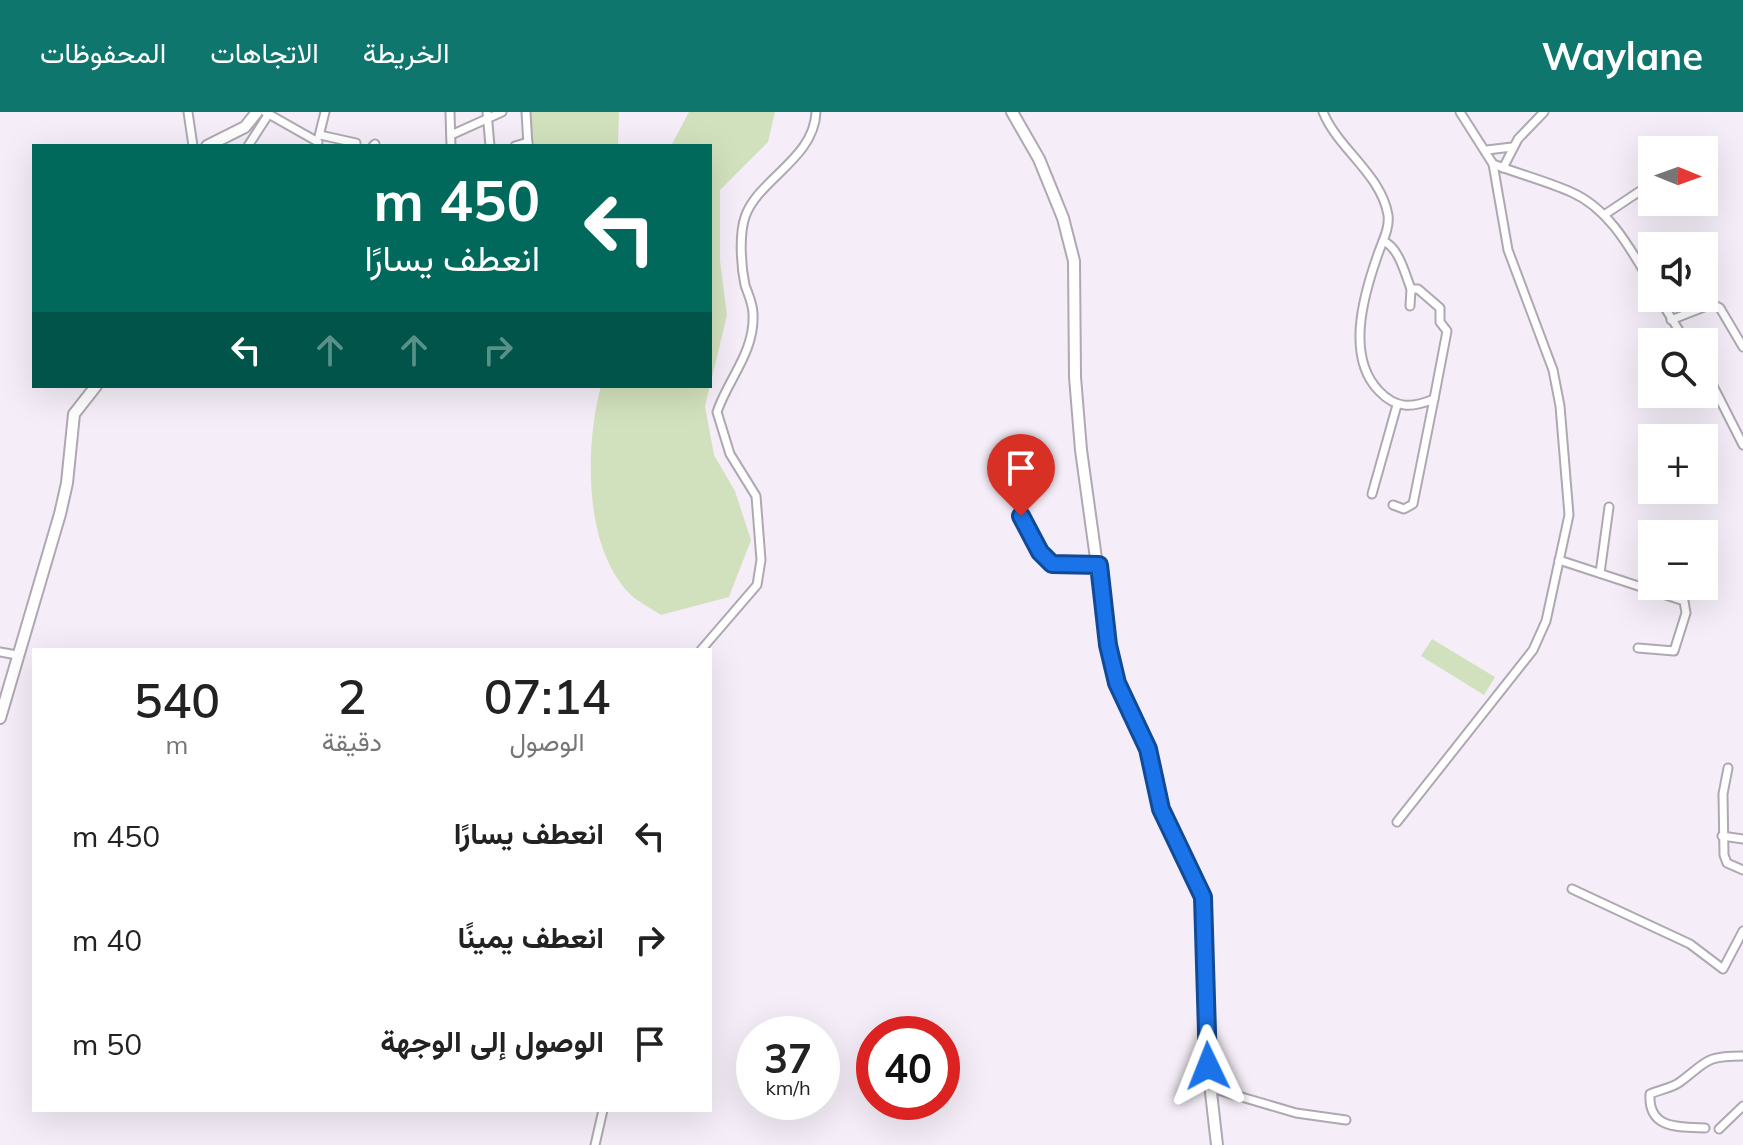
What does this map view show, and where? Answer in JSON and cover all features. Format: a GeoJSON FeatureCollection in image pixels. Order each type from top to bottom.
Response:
{"type":"FeatureCollection","features":[{"type":"Feature","properties":{"kind":"street"},"geometry":{"type":"LineString","coordinates":[[188,112],[193,144]]}},
{"type":"Feature","properties":{"kind":"street"},"geometry":{"type":"LineString","coordinates":[[318,141],[325,112]]}},
{"type":"Feature","properties":{"kind":"street"},"geometry":{"type":"LineString","coordinates":[[450,112],[451,144]]}},
{"type":"Feature","properties":{"kind":"street"},"geometry":{"type":"LineString","coordinates":[[451,135],[488,115],[502,112]]}},
{"type":"Feature","properties":{"kind":"street"},"geometry":{"type":"LineString","coordinates":[[526,112],[528,144]]}},
{"type":"Feature","properties":{"kind":"street"},"geometry":{"type":"LineString","coordinates":[[703,648],[757,585],[761,560],[756,496],[730,454],[717,412],[742,363],[752,327],[752,307],[743,272],[744,218],[752,204],[803,146],[816,112]]}},
{"type":"Feature","properties":{"kind":"street"},"geometry":{"type":"LineString","coordinates":[[1012,112],[1039,159],[1063,218],[1074,261],[1075,377],[1081,450],[1108,645],[1117,683],[1148,749],[1164,816],[1203,897],[1211,1088],[1217,1145]]}},
{"type":"Feature","properties":{"kind":"street"},"geometry":{"type":"LineString","coordinates":[[1323,112],[1379,192],[1388,216],[1366,304],[1360,352],[1362,368],[1369,380],[1397,405],[1415,406],[1434,399]]}},
{"type":"Feature","properties":{"kind":"street"},"geometry":{"type":"LineString","coordinates":[[1397,822],[1533,650],[1546,621],[1569,515],[1560,406],[1553,370],[1508,250],[1493,164],[1487,150],[1460,112]]}},
{"type":"Feature","properties":{"kind":"street"},"geometry":{"type":"LineString","coordinates":[[1503,168],[1512,147],[1544,112]]}},
{"type":"Feature","properties":{"kind":"street"},"geometry":{"type":"LineString","coordinates":[[263,113],[318,141],[356,143]]}},
{"type":"Feature","properties":{"kind":"street"},"geometry":{"type":"LineString","coordinates":[[211,144],[245,127],[263,113]]}},
{"type":"Feature","properties":{"kind":"street"},"geometry":{"type":"LineString","coordinates":[[249,144],[263,113]]}},
{"type":"Feature","properties":{"kind":"street"},"geometry":{"type":"LineString","coordinates":[[488,115],[490,144]]}},
{"type":"Feature","properties":{"kind":"street"},"geometry":{"type":"LineString","coordinates":[[1487,150],[1512,147]]}},
{"type":"Feature","properties":{"kind":"street"},"geometry":{"type":"LineString","coordinates":[[1493,164],[1571,192],[1604,215],[1638,260]]}},
{"type":"Feature","properties":{"kind":"street"},"geometry":{"type":"LineString","coordinates":[[1604,215],[1638,192]]}},
{"type":"Feature","properties":{"kind":"street"},"geometry":{"type":"LineString","coordinates":[[1383,241],[1389,243],[1396,254],[1411,289],[1410,306]]}},
{"type":"Feature","properties":{"kind":"street"},"geometry":{"type":"LineString","coordinates":[[1393,505],[1404,509],[1413,504],[1447,331],[1440,322],[1440,308],[1418,289],[1411,289]]}},
{"type":"Feature","properties":{"kind":"street"},"geometry":{"type":"LineString","coordinates":[[1671,320],[1712,304],[1720,308],[1743,347]]}},
{"type":"Feature","properties":{"kind":"street"},"geometry":{"type":"LineString","coordinates":[[1667,312],[1676,328]]}},
{"type":"Feature","properties":{"kind":"street"},"geometry":{"type":"LineString","coordinates":[[0,718],[12,686],[17,655],[67,483],[74,414],[94,388]]}},
{"type":"Feature","properties":{"kind":"street"},"geometry":{"type":"LineString","coordinates":[[1718,396],[1743,445]]}},
{"type":"Feature","properties":{"kind":"street"},"geometry":{"type":"LineString","coordinates":[[1372,494],[1397,405]]}},
{"type":"Feature","properties":{"kind":"street"},"geometry":{"type":"LineString","coordinates":[[1733,425],[1743,418]]}},
{"type":"Feature","properties":{"kind":"street"},"geometry":{"type":"LineString","coordinates":[[1600,573],[1609,507]]}},
{"type":"Feature","properties":{"kind":"street"},"geometry":{"type":"LineString","coordinates":[[1021,516],[1040,552],[1052,564],[1099,565]]}},
{"type":"Feature","properties":{"kind":"street"},"geometry":{"type":"LineString","coordinates":[[1559,560],[1684,601],[1687,607],[1674,651],[1638,648]]}},
{"type":"Feature","properties":{"kind":"street"},"geometry":{"type":"LineString","coordinates":[[0,652],[17,655]]}},
{"type":"Feature","properties":{"kind":"street"},"geometry":{"type":"LineString","coordinates":[[1728,768],[1723,794],[1722,836],[1727,863],[1743,870]]}},
{"type":"Feature","properties":{"kind":"street"},"geometry":{"type":"LineString","coordinates":[[1722,836],[1743,839]]}},
{"type":"Feature","properties":{"kind":"street"},"geometry":{"type":"LineString","coordinates":[[1572,889],[1690,944],[1723,969],[1743,931]]}},
{"type":"Feature","properties":{"kind":"street"},"geometry":{"type":"LineString","coordinates":[[1705,1128],[1664,1126],[1655,1117],[1650,1094],[1679,1083],[1700,1063],[1720,1056],[1743,1056]]}},
{"type":"Feature","properties":{"kind":"street"},"geometry":{"type":"LineString","coordinates":[[1211,1088],[1296,1113],[1346,1120]]}},
{"type":"Feature","properties":{"kind":"street"},"geometry":{"type":"LineString","coordinates":[[1719,1129],[1743,1106]]}},
{"type":"Feature","properties":{"kind":"street"},"geometry":{"type":"LineString","coordinates":[[595,1145],[603,1112]]}},
{"type":"Feature","properties":{"kind":"green space"},"geometry":{"type":"Polygon","coordinates":[[[530,112],[619,112],[618,144],[533,144],[530,112]]]}},
{"type":"Feature","properties":{"kind":"green space"},"geometry":{"type":"Polygon","coordinates":[[[689,112],[775,112],[768,142],[720,190],[720,261],[727,315],[712,378],[712,144],[672,144],[689,112]]]}},
{"type":"Feature","properties":{"kind":"green space"},"geometry":{"type":"Polygon","coordinates":[[[601,388],[710,388],[705,406],[714,455],[735,491],[751,540],[729,597],[661,615],[633,597],[615,574],[603,550],[592,494],[592,437],[601,388]]]}},
{"type":"Feature","properties":{"kind":"green space"},"geometry":{"type":"Polygon","coordinates":[[[1432,639],[1495,677],[1484,695],[1421,656],[1432,639]]]}},
{"type":"Feature","properties":{"kind":"route"},"geometry":{"type":"LineString","coordinates":[[1021,516],[1040,552],[1052,564],[1099,565],[1108,645],[1117,683],[1148,749],[1156,793],[1167,824],[1193,869],[1203,897],[1206,912],[1208,1066]]}}]}
